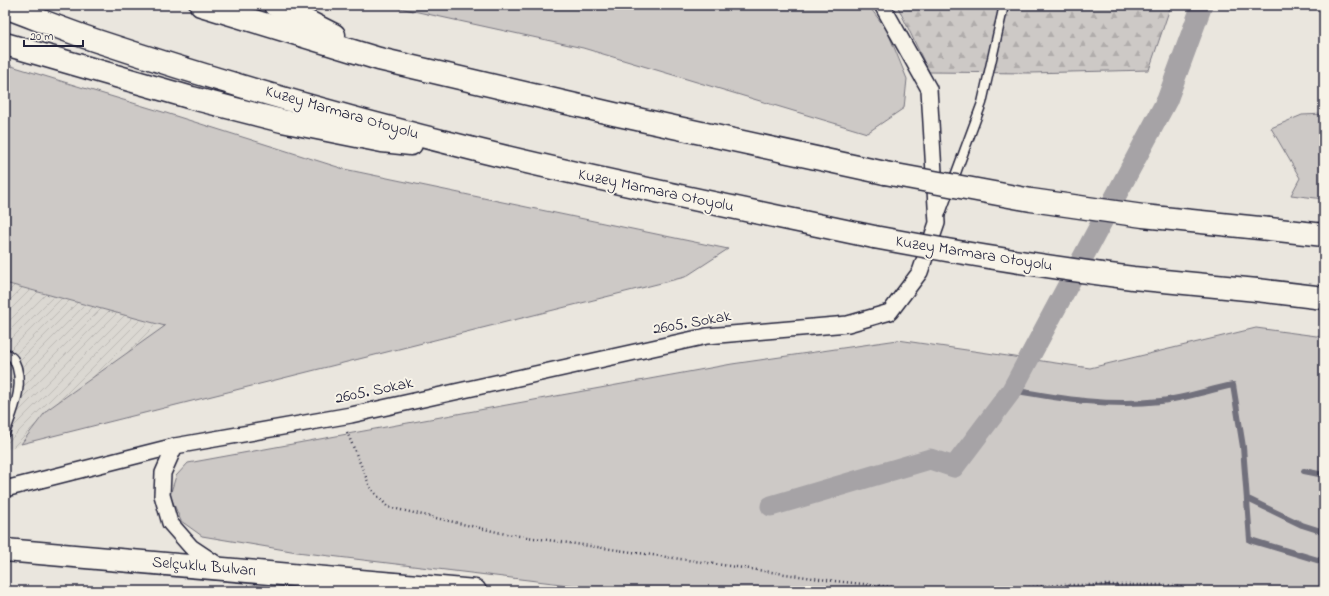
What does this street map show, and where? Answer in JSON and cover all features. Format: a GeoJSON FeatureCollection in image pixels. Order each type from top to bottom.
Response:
{"type":"FeatureCollection","features":[{"type":"Feature","properties":{"kind":"main road"},"geometry":{"type":"LineString","coordinates":[[201,5],[379,59],[614,114],[885,173],[1039,201],[1143,216],[1324,235]]}},
{"type":"Feature","properties":{"kind":"main road"},"geometry":{"type":"LineString","coordinates":[[275,5],[379,59]]}},
{"type":"Feature","properties":{"kind":"main road","name":"Kuzey Marmara Otoyolu"},"geometry":{"type":"LineString","coordinates":[[5,7],[93,39],[207,75],[361,120],[588,176],[874,237],[973,255],[1133,278],[1324,298]]}},
{"type":"Feature","properties":{"kind":"main road"},"geometry":{"type":"LineString","coordinates":[[5,44],[192,98],[282,121],[382,141],[482,151]]}},
{"type":"Feature","properties":{"kind":"main road","name":"Selçuklu Bulvarı"},"geometry":{"type":"LineString","coordinates":[[5,550],[476,591]]}},
{"type":"Feature","properties":{"kind":"street","name":"2605. Sokak"},"geometry":{"type":"LineString","coordinates":[[5,489],[175,446],[341,417],[707,336],[848,324],[890,312],[920,272],[938,223],[929,89],[882,5]]}},
{"type":"Feature","properties":{"kind":"street"},"geometry":{"type":"LineString","coordinates":[[175,446],[163,473],[162,495],[170,523],[191,547],[224,569]]}},
{"type":"Feature","properties":{"kind":"lane"},"geometry":{"type":"LineString","coordinates":[[938,223],[982,103],[1004,5]]}},
{"type":"Feature","properties":{"kind":"lane"},"geometry":{"type":"LineString","coordinates":[[5,352],[14,359],[19,376],[19,388],[12,415],[5,433]]}},
{"type":"Feature","properties":{"kind":"path"},"geometry":{"type":"LineString","coordinates":[[341,417],[371,489],[388,507],[514,536],[834,581],[932,591]]}},
{"type":"Feature","properties":{"kind":"path"},"geometry":{"type":"LineString","coordinates":[[981,591],[1058,585],[1168,585],[1200,591]]}},
{"type":"Feature","properties":{"kind":"shaded area"},"geometry":{"type":"Polygon","coordinates":[[[5,283],[166,326],[47,410],[21,444],[5,450],[5,283]]]}},
{"type":"Feature","properties":{"kind":"green space"},"geometry":{"type":"Polygon","coordinates":[[[386,5],[868,5],[887,30],[907,79],[904,108],[867,133],[583,48],[386,5]]]}},
{"type":"Feature","properties":{"kind":"green space"},"geometry":{"type":"Polygon","coordinates":[[[897,5],[1171,5],[1149,70],[1030,73],[929,72],[897,5]]]}},
{"type":"Feature","properties":{"kind":"green space"},"geometry":{"type":"Polygon","coordinates":[[[5,64],[344,169],[728,249],[685,277],[21,444],[47,410],[165,326],[5,283],[5,64]]]}},
{"type":"Feature","properties":{"kind":"green space"},"geometry":{"type":"Polygon","coordinates":[[[1324,114],[1324,199],[1291,195],[1300,178],[1271,128],[1302,115],[1324,114]]]}},
{"type":"Feature","properties":{"kind":"green space"},"geometry":{"type":"Polygon","coordinates":[[[1256,328],[1324,337],[1324,591],[619,591],[297,552],[202,536],[181,521],[170,495],[176,476],[188,463],[732,364],[898,340],[1090,368],[1256,328]]]}},
{"type":"Feature","properties":{"kind":"waterway"},"geometry":{"type":"LineString","coordinates":[[771,506],[930,459],[954,467],[1012,390],[1167,100],[1202,5]]}},
{"type":"Feature","properties":{"kind":"waterway"},"geometry":{"type":"LineString","coordinates":[[1012,390],[1067,399],[1105,403],[1142,403],[1170,400],[1233,385],[1243,447],[1250,540],[1324,562]]}},
{"type":"Feature","properties":{"kind":"waterway"},"geometry":{"type":"LineString","coordinates":[[1304,471],[1324,475]]}},
{"type":"Feature","properties":{"kind":"waterway"},"geometry":{"type":"LineString","coordinates":[[1250,500],[1302,525],[1324,532]]}}]}
